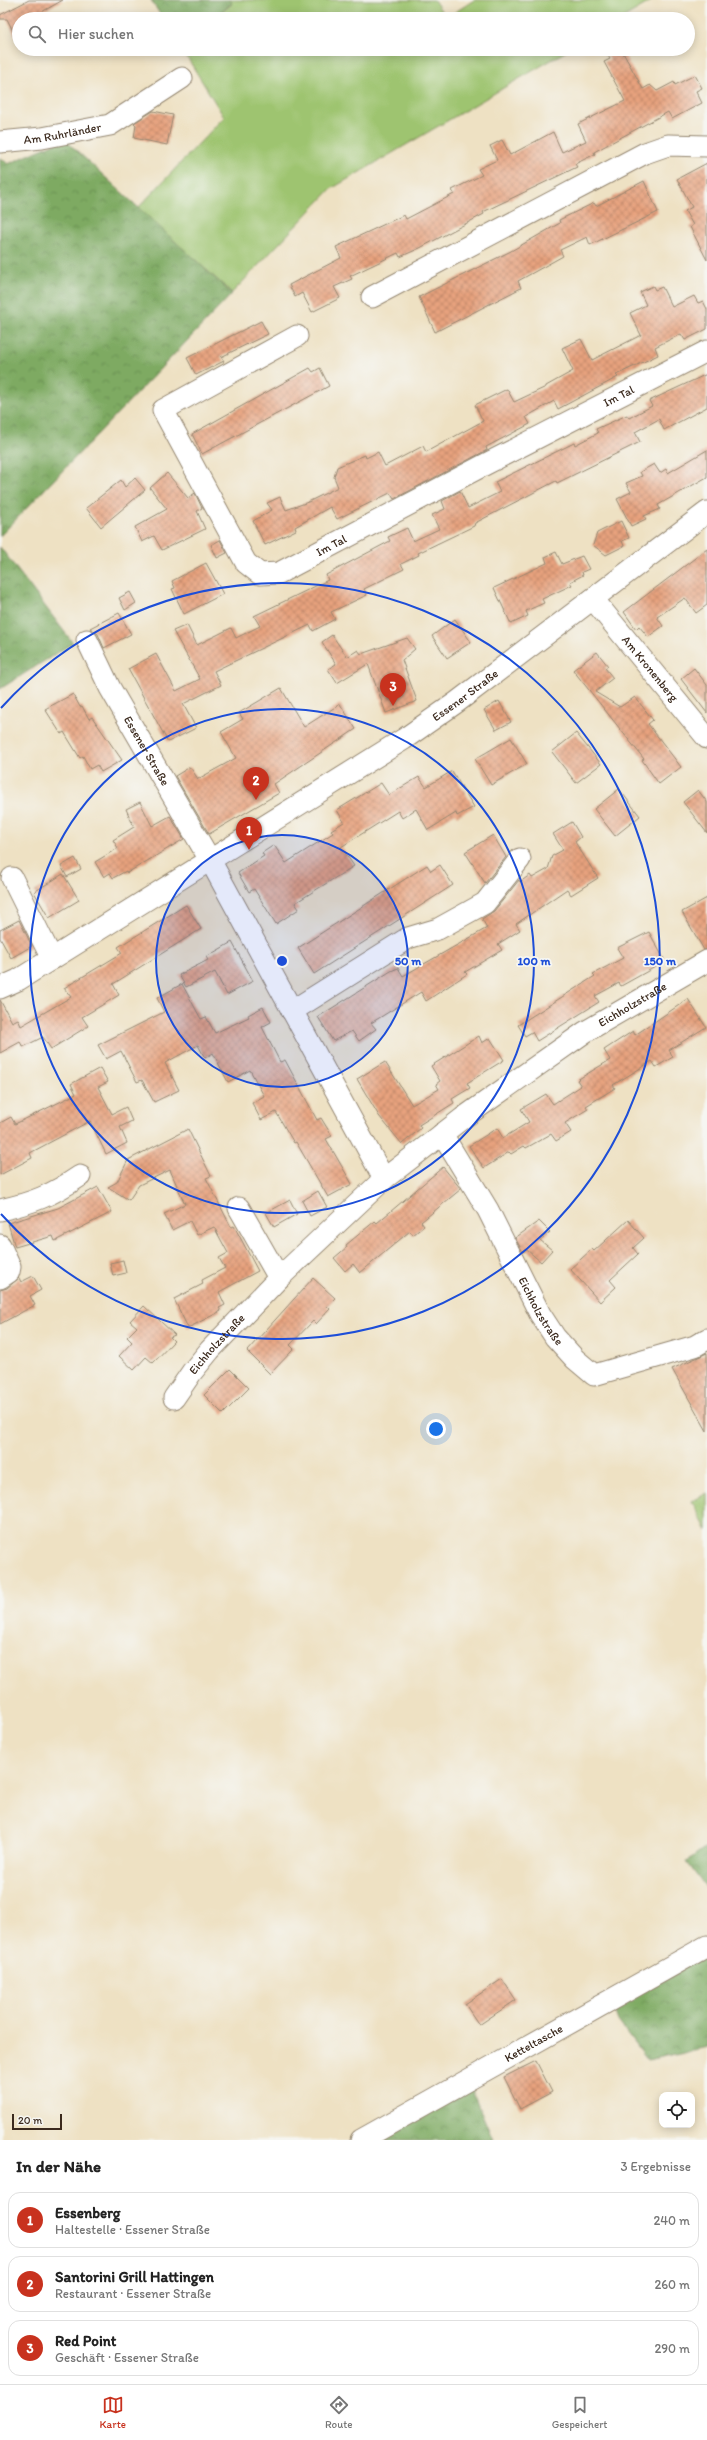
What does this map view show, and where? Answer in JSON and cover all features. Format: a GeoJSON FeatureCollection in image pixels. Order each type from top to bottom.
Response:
{"type":"FeatureCollection","features":[{"type":"Feature","properties":{"kind":"street","name":"Am Ruhrländer"},"geometry":{"type":"LineString","coordinates":[[0,142],[42,138],[110,125],[182,78]]}},
{"type":"Feature","properties":{"kind":"street"},"geometry":{"type":"LineString","coordinates":[[372,296],[645,153],[668,145],[707,146]]}},
{"type":"Feature","properties":{"kind":"street","name":"Im Tal"},"geometry":{"type":"LineString","coordinates":[[297,336],[164,410],[246,563],[260,574],[279,573],[486,464],[707,351]]}},
{"type":"Feature","properties":{"kind":"street","name":"Essener Straße"},"geometry":{"type":"LineString","coordinates":[[0,988],[18,980],[404,740],[707,512]]}},
{"type":"Feature","properties":{"kind":"street","name":"Am Kronenberg"},"geometry":{"type":"LineString","coordinates":[[593,599],[707,738]]}},
{"type":"Feature","properties":{"kind":"street","name":"Essener Straße"},"geometry":{"type":"LineString","coordinates":[[87,640],[110,688],[210,860]]}},
{"type":"Feature","properties":{"kind":"street"},"geometry":{"type":"LineString","coordinates":[[292,1011],[408,938],[438,929],[485,903],[520,859]]}},
{"type":"Feature","properties":{"kind":"street"},"geometry":{"type":"LineString","coordinates":[[210,860],[384,1179]]}},
{"type":"Feature","properties":{"kind":"street"},"geometry":{"type":"LineString","coordinates":[[12,878],[52,959]]}},
{"type":"Feature","properties":{"kind":"street","name":"Eichholzstraße"},"geometry":{"type":"LineString","coordinates":[[174,1398],[210,1350],[279,1278],[384,1179],[442,1134],[585,1032],[707,961]]}},
{"type":"Feature","properties":{"kind":"street","name":"Eichholzstraße"},"geometry":{"type":"LineString","coordinates":[[442,1134],[488,1210],[540,1314],[555,1337],[574,1359],[594,1375],[695,1346],[707,1339]]}},
{"type":"Feature","properties":{"kind":"street"},"geometry":{"type":"LineString","coordinates":[[0,1210],[39,1200],[56,1192],[80,1176]]}},
{"type":"Feature","properties":{"kind":"street"},"geometry":{"type":"LineString","coordinates":[[239,1208],[279,1278]]}},
{"type":"Feature","properties":{"kind":"street"},"geometry":{"type":"LineString","coordinates":[[0,1245],[10,1267],[9,1272],[0,1278]]}},
{"type":"Feature","properties":{"kind":"street","name":"Ketteltasche"},"geometry":{"type":"LineString","coordinates":[[361,2140],[707,1946]]}},
{"type":"Feature","properties":{"kind":"green space"},"geometry":{"type":"Polygon","coordinates":[[[151,0],[230,0],[232,3],[221,12],[159,12],[151,0]]]}},
{"type":"Feature","properties":{"kind":"green space"},"geometry":{"type":"Polygon","coordinates":[[[229,0],[434,0],[442,12],[222,12],[232,4],[229,0]]]}},
{"type":"Feature","properties":{"kind":"green space"},"geometry":{"type":"Polygon","coordinates":[[[474,0],[653,0],[633,12],[455,12],[474,0]]]}},
{"type":"Feature","properties":{"kind":"green space"},"geometry":{"type":"Polygon","coordinates":[[[186,56],[558,56],[331,189],[232,293],[138,208],[224,117],[186,56]]]}},
{"type":"Feature","properties":{"kind":"green space"},"geometry":{"type":"Polygon","coordinates":[[[64,139],[232,294],[0,536],[0,157],[8,164],[64,139]]]}},
{"type":"Feature","properties":{"kind":"green space"},"geometry":{"type":"Polygon","coordinates":[[[0,547],[73,643],[0,689],[0,547]]]}},
{"type":"Feature","properties":{"kind":"green space"},"geometry":{"type":"Polygon","coordinates":[[[707,1493],[707,1531],[692,1501],[707,1493]]]}},
{"type":"Feature","properties":{"kind":"green space"},"geometry":{"type":"Polygon","coordinates":[[[707,1846],[707,1889],[687,1861],[707,1846]]]}},
{"type":"Feature","properties":{"kind":"green space"},"geometry":{"type":"Polygon","coordinates":[[[707,1948],[707,2047],[647,2060],[618,2021],[611,2002],[707,1948]]]}},
{"type":"Feature","properties":{"kind":"green space"},"geometry":{"type":"Polygon","coordinates":[[[469,2083],[493,2140],[366,2140],[469,2083]]]}},
{"type":"Feature","properties":{"kind":"building"},"geometry":{"type":"Polygon","coordinates":[[[29,0],[63,0],[42,12],[12,12],[12,29],[7,19],[0,19],[0,15],[29,0]]]}},
{"type":"Feature","properties":{"kind":"building"},"geometry":{"type":"Polygon","coordinates":[[[608,56],[625,56],[643,89],[650,85],[657,91],[674,82],[675,85],[695,75],[702,88],[696,91],[702,103],[672,119],[668,112],[594,152],[595,154],[575,164],[577,167],[483,212],[484,214],[420,248],[400,257],[398,253],[350,276],[352,279],[334,287],[340,298],[312,312],[302,293],[295,297],[289,285],[341,258],[336,247],[404,215],[406,219],[454,194],[452,190],[482,175],[478,169],[497,160],[490,146],[502,140],[510,155],[553,132],[562,152],[586,141],[578,124],[625,101],[604,62],[610,59],[608,56]]]}},
{"type":"Feature","properties":{"kind":"building"},"geometry":{"type":"Polygon","coordinates":[[[153,111],[173,115],[167,145],[134,138],[136,125],[134,123],[153,111]]]}},
{"type":"Feature","properties":{"kind":"building"},"geometry":{"type":"Polygon","coordinates":[[[707,163],[707,260],[690,227],[693,225],[685,211],[692,207],[677,179],[707,163]]]}},
{"type":"Feature","properties":{"kind":"building"},"geometry":{"type":"Polygon","coordinates":[[[644,181],[658,212],[590,245],[587,237],[560,250],[563,256],[518,281],[521,288],[435,332],[419,297],[511,251],[560,223],[559,220],[594,203],[596,206],[644,181]]]}},
{"type":"Feature","properties":{"kind":"building"},"geometry":{"type":"Polygon","coordinates":[[[653,286],[655,290],[662,287],[672,307],[694,296],[698,303],[703,301],[707,309],[707,329],[685,340],[681,334],[655,347],[658,355],[616,375],[618,377],[558,409],[554,401],[526,417],[530,424],[486,447],[487,450],[394,499],[390,493],[337,519],[330,507],[295,527],[296,530],[265,545],[253,521],[272,510],[267,503],[280,497],[286,510],[308,502],[338,487],[334,477],[337,467],[365,455],[366,458],[378,452],[385,466],[423,446],[426,452],[483,421],[475,405],[507,389],[514,402],[546,387],[573,371],[562,348],[581,339],[592,360],[641,335],[630,313],[646,305],[640,292],[653,286]]]}},
{"type":"Feature","properties":{"kind":"building"},"geometry":{"type":"Polygon","coordinates":[[[261,321],[268,334],[221,357],[224,361],[196,375],[187,358],[261,321]]]}},
{"type":"Feature","properties":{"kind":"building"},"geometry":{"type":"Polygon","coordinates":[[[310,368],[313,372],[320,368],[329,386],[202,454],[192,434],[310,368]]]}},
{"type":"Feature","properties":{"kind":"building"},"geometry":{"type":"Polygon","coordinates":[[[707,374],[707,407],[664,430],[659,419],[635,432],[640,442],[557,483],[556,481],[475,523],[474,526],[418,553],[419,555],[401,564],[404,569],[364,589],[367,595],[331,612],[335,619],[313,631],[310,625],[214,671],[221,685],[183,704],[196,728],[168,742],[128,669],[156,654],[176,691],[200,679],[173,631],[187,625],[197,645],[231,628],[236,638],[260,626],[254,616],[328,580],[326,575],[390,541],[388,537],[407,528],[413,541],[439,529],[432,515],[445,509],[442,501],[460,491],[468,508],[500,492],[495,482],[574,443],[575,445],[598,433],[596,429],[627,415],[629,418],[652,406],[649,401],[707,374]]]}},
{"type":"Feature","properties":{"kind":"building"},"geometry":{"type":"Polygon","coordinates":[[[707,450],[707,477],[658,505],[660,509],[644,516],[646,519],[631,526],[617,499],[631,492],[626,483],[642,476],[640,472],[654,464],[660,473],[666,469],[668,473],[707,450]]]}},
{"type":"Feature","properties":{"kind":"building"},"geometry":{"type":"Polygon","coordinates":[[[167,473],[188,498],[195,493],[202,508],[197,511],[205,529],[162,550],[154,536],[142,542],[135,527],[167,509],[150,488],[167,473]]]}},
{"type":"Feature","properties":{"kind":"building"},"geometry":{"type":"Polygon","coordinates":[[[135,478],[145,490],[101,527],[86,508],[121,480],[125,487],[135,478]]]}},
{"type":"Feature","properties":{"kind":"building"},"geometry":{"type":"Polygon","coordinates":[[[621,521],[629,538],[622,541],[624,546],[606,555],[593,545],[597,533],[621,521]]]}},
{"type":"Feature","properties":{"kind":"building"},"geometry":{"type":"Polygon","coordinates":[[[220,540],[227,553],[217,558],[211,545],[220,540]]]}},
{"type":"Feature","properties":{"kind":"building"},"geometry":{"type":"Polygon","coordinates":[[[707,549],[707,605],[696,613],[685,598],[657,617],[663,626],[648,637],[639,626],[636,629],[624,612],[707,549]]]}},
{"type":"Feature","properties":{"kind":"building"},"geometry":{"type":"Polygon","coordinates":[[[556,552],[562,564],[582,556],[589,569],[582,572],[583,575],[570,582],[572,585],[542,599],[544,603],[526,611],[528,616],[511,624],[494,588],[547,563],[545,557],[556,552]]]}},
{"type":"Feature","properties":{"kind":"building"},"geometry":{"type":"Polygon","coordinates":[[[206,563],[223,594],[184,614],[172,589],[175,588],[172,581],[206,563]]]}},
{"type":"Feature","properties":{"kind":"building"},"geometry":{"type":"Polygon","coordinates":[[[130,592],[136,603],[125,610],[119,598],[130,592]]]}},
{"type":"Feature","properties":{"kind":"building"},"geometry":{"type":"Polygon","coordinates":[[[119,613],[131,634],[104,648],[98,634],[90,628],[119,613]]]}},
{"type":"Feature","properties":{"kind":"building"},"geometry":{"type":"Polygon","coordinates":[[[455,619],[471,642],[447,658],[432,636],[455,619]]]}},
{"type":"Feature","properties":{"kind":"building"},"geometry":{"type":"Polygon","coordinates":[[[332,635],[347,657],[358,650],[361,654],[407,638],[415,649],[402,660],[417,701],[386,713],[368,664],[337,683],[328,669],[336,664],[322,642],[332,635]]]}},
{"type":"Feature","properties":{"kind":"building"},"geometry":{"type":"Polygon","coordinates":[[[597,652],[608,666],[605,668],[613,678],[595,692],[620,707],[635,697],[653,720],[648,724],[681,767],[659,784],[642,760],[644,759],[573,670],[597,652]]]}},
{"type":"Feature","properties":{"kind":"building"},"geometry":{"type":"Polygon","coordinates":[[[694,668],[707,685],[707,713],[681,679],[694,668]]]}},
{"type":"Feature","properties":{"kind":"building"},"geometry":{"type":"Polygon","coordinates":[[[281,688],[304,727],[340,704],[356,729],[274,784],[279,793],[209,834],[175,776],[190,767],[198,779],[236,758],[221,732],[243,719],[239,713],[281,688]]]}},
{"type":"Feature","properties":{"kind":"building"},"geometry":{"type":"Polygon","coordinates":[[[73,694],[80,707],[82,706],[89,719],[92,717],[122,760],[101,772],[97,765],[90,769],[83,756],[80,758],[64,732],[61,734],[45,709],[73,694]]]}},
{"type":"Feature","properties":{"kind":"building"},"geometry":{"type":"Polygon","coordinates":[[[499,701],[511,722],[496,730],[484,710],[499,701]]]}},
{"type":"Feature","properties":{"kind":"building"},"geometry":{"type":"Polygon","coordinates":[[[576,733],[601,764],[576,783],[552,752],[576,733]]]}},
{"type":"Feature","properties":{"kind":"building"},"geometry":{"type":"Polygon","coordinates":[[[511,738],[527,764],[491,785],[475,759],[511,738]]]}},
{"type":"Feature","properties":{"kind":"building"},"geometry":{"type":"Polygon","coordinates":[[[452,771],[474,807],[457,816],[456,813],[428,830],[416,809],[402,818],[398,811],[341,847],[354,866],[295,903],[299,909],[276,924],[254,889],[249,892],[238,873],[264,856],[262,853],[274,845],[286,863],[333,833],[331,830],[344,822],[337,810],[381,783],[389,795],[419,777],[426,787],[452,771]]]}},
{"type":"Feature","properties":{"kind":"building"},"geometry":{"type":"Polygon","coordinates":[[[619,789],[640,816],[615,836],[594,809],[619,789]]]}},
{"type":"Feature","properties":{"kind":"building"},"geometry":{"type":"Polygon","coordinates":[[[698,790],[707,802],[707,833],[683,802],[698,790]]]}},
{"type":"Feature","properties":{"kind":"building"},"geometry":{"type":"Polygon","coordinates":[[[140,802],[152,826],[170,816],[184,839],[127,873],[126,871],[113,878],[110,873],[104,877],[95,862],[118,848],[113,840],[134,827],[126,809],[140,802]]]}},
{"type":"Feature","properties":{"kind":"building"},"geometry":{"type":"Polygon","coordinates":[[[572,822],[581,837],[575,842],[598,878],[571,895],[567,889],[516,924],[520,930],[498,944],[502,950],[465,972],[467,974],[426,1001],[421,992],[371,1023],[376,1029],[359,1041],[352,1031],[333,1041],[318,1017],[391,971],[398,968],[403,976],[487,928],[482,919],[494,911],[519,880],[520,882],[530,875],[532,878],[548,869],[552,856],[563,850],[553,834],[572,822]]]}},
{"type":"Feature","properties":{"kind":"building"},"geometry":{"type":"Polygon","coordinates":[[[493,835],[506,857],[485,883],[465,852],[493,835]]]}},
{"type":"Feature","properties":{"kind":"building"},"geometry":{"type":"Polygon","coordinates":[[[75,858],[81,869],[67,877],[61,866],[75,858]]]}},
{"type":"Feature","properties":{"kind":"building"},"geometry":{"type":"Polygon","coordinates":[[[427,865],[431,871],[440,865],[453,885],[314,974],[298,948],[427,865]]]}},
{"type":"Feature","properties":{"kind":"building"},"geometry":{"type":"Polygon","coordinates":[[[63,874],[79,900],[49,918],[34,892],[63,874]]]}},
{"type":"Feature","properties":{"kind":"building"},"geometry":{"type":"Polygon","coordinates":[[[707,898],[707,949],[704,950],[682,912],[707,898]]]}},
{"type":"Feature","properties":{"kind":"building"},"geometry":{"type":"Polygon","coordinates":[[[186,905],[201,929],[113,984],[119,995],[82,1017],[88,1026],[51,1049],[43,1037],[23,1047],[20,1042],[0,1053],[0,1000],[12,1022],[18,1019],[21,1026],[71,997],[64,988],[122,953],[118,947],[186,905]]]}},
{"type":"Feature","properties":{"kind":"building"},"geometry":{"type":"Polygon","coordinates":[[[19,920],[32,946],[11,958],[0,938],[0,930],[19,920]]]}},
{"type":"Feature","properties":{"kind":"building"},"geometry":{"type":"Polygon","coordinates":[[[649,932],[664,959],[656,963],[657,966],[621,986],[619,983],[595,996],[599,1002],[537,1041],[532,1032],[525,1036],[518,1025],[595,976],[593,974],[623,958],[617,948],[649,932]]]}},
{"type":"Feature","properties":{"kind":"building"},"geometry":{"type":"Polygon","coordinates":[[[232,942],[253,981],[227,995],[215,972],[186,987],[179,975],[208,960],[206,957],[232,942]]]}},
{"type":"Feature","properties":{"kind":"building"},"geometry":{"type":"Polygon","coordinates":[[[182,984],[201,1019],[206,1017],[215,1033],[249,1017],[248,1015],[263,1007],[271,1022],[262,1027],[280,1062],[285,1060],[317,1120],[321,1118],[332,1136],[326,1139],[352,1184],[328,1197],[296,1142],[294,1143],[276,1112],[261,1120],[252,1103],[264,1096],[250,1070],[228,1082],[213,1053],[205,1058],[198,1045],[165,1063],[179,1090],[154,1102],[142,1080],[137,1082],[121,1051],[106,1059],[98,1045],[164,1012],[157,998],[182,984]]]}},
{"type":"Feature","properties":{"kind":"building"},"geometry":{"type":"Polygon","coordinates":[[[688,999],[706,1027],[669,1050],[673,1057],[656,1067],[652,1061],[613,1085],[615,1088],[586,1106],[588,1109],[565,1123],[571,1132],[556,1141],[551,1134],[526,1148],[524,1146],[511,1154],[509,1152],[484,1168],[469,1146],[497,1128],[503,1138],[529,1122],[521,1109],[546,1094],[553,1104],[581,1086],[577,1080],[610,1060],[604,1050],[633,1031],[635,1035],[688,999]]]}},
{"type":"Feature","properties":{"kind":"building"},"geometry":{"type":"Polygon","coordinates":[[[479,1036],[482,1043],[490,1038],[504,1060],[467,1083],[470,1088],[452,1099],[454,1103],[419,1125],[421,1128],[402,1144],[379,1116],[357,1079],[385,1062],[412,1105],[439,1089],[436,1084],[440,1081],[431,1066],[479,1036]]]}},
{"type":"Feature","properties":{"kind":"building"},"geometry":{"type":"Polygon","coordinates":[[[100,1068],[108,1082],[98,1087],[112,1114],[126,1107],[132,1121],[120,1127],[127,1143],[106,1154],[90,1121],[30,1153],[32,1158],[0,1175],[0,1123],[11,1117],[15,1124],[76,1094],[71,1084],[100,1068]]]}},
{"type":"Feature","properties":{"kind":"building"},"geometry":{"type":"Polygon","coordinates":[[[188,1129],[211,1176],[206,1178],[231,1227],[234,1226],[258,1271],[219,1292],[225,1305],[219,1308],[221,1311],[188,1328],[174,1299],[203,1284],[202,1280],[225,1268],[219,1258],[228,1253],[214,1227],[197,1235],[190,1221],[172,1230],[164,1214],[185,1204],[170,1170],[139,1185],[129,1200],[108,1187],[117,1182],[128,1160],[188,1129]]]}},
{"type":"Feature","properties":{"kind":"building"},"geometry":{"type":"Polygon","coordinates":[[[443,1167],[461,1189],[421,1222],[424,1226],[413,1235],[410,1231],[360,1273],[353,1264],[345,1271],[334,1258],[347,1247],[346,1245],[375,1221],[377,1223],[443,1167]]]}},
{"type":"Feature","properties":{"kind":"building"},"geometry":{"type":"Polygon","coordinates":[[[98,1187],[112,1212],[55,1241],[53,1236],[15,1247],[8,1223],[58,1208],[98,1187]]]}},
{"type":"Feature","properties":{"kind":"building"},"geometry":{"type":"Polygon","coordinates":[[[318,1191],[327,1207],[310,1216],[302,1201],[318,1191]]]}},
{"type":"Feature","properties":{"kind":"building"},"geometry":{"type":"Polygon","coordinates":[[[290,1200],[297,1214],[274,1227],[266,1213],[290,1200]]]}},
{"type":"Feature","properties":{"kind":"building"},"geometry":{"type":"Polygon","coordinates":[[[628,1220],[644,1238],[633,1248],[638,1254],[610,1280],[616,1287],[600,1302],[570,1269],[592,1249],[594,1251],[628,1220]]]}},
{"type":"Feature","properties":{"kind":"building"},"geometry":{"type":"Polygon","coordinates":[[[539,1221],[550,1232],[540,1240],[552,1250],[541,1262],[527,1250],[523,1252],[515,1238],[539,1221]]]}},
{"type":"Feature","properties":{"kind":"building"},"geometry":{"type":"Polygon","coordinates":[[[123,1260],[126,1273],[113,1276],[110,1263],[123,1260]]]}},
{"type":"Feature","properties":{"kind":"building"},"geometry":{"type":"Polygon","coordinates":[[[33,1276],[41,1290],[30,1296],[35,1305],[0,1324],[0,1290],[7,1288],[19,1278],[21,1282],[33,1276]]]}},
{"type":"Feature","properties":{"kind":"building"},"geometry":{"type":"Polygon","coordinates":[[[313,1278],[335,1298],[327,1306],[330,1309],[316,1324],[313,1321],[290,1345],[294,1349],[270,1374],[247,1351],[313,1278]]]}},
{"type":"Feature","properties":{"kind":"building"},"geometry":{"type":"Polygon","coordinates":[[[144,1306],[175,1335],[170,1337],[174,1341],[153,1363],[146,1357],[134,1370],[119,1356],[132,1342],[127,1337],[137,1327],[130,1321],[144,1306]]]}},
{"type":"Feature","properties":{"kind":"building"},"geometry":{"type":"Polygon","coordinates":[[[707,1353],[707,1431],[672,1369],[707,1353]]]}},
{"type":"Feature","properties":{"kind":"building"},"geometry":{"type":"Polygon","coordinates":[[[230,1369],[249,1388],[223,1414],[204,1395],[230,1369]]]}},
{"type":"Feature","properties":{"kind":"building"},"geometry":{"type":"Polygon","coordinates":[[[502,1979],[516,2000],[479,2025],[465,2004],[502,1979]]]}},
{"type":"Feature","properties":{"kind":"building"},"geometry":{"type":"Polygon","coordinates":[[[536,2061],[552,2092],[520,2109],[504,2077],[536,2061]]]}},
{"type":"Feature","properties":{"kind":"place","name":"Red Point"},"geometry":{"type":"Point","coordinates":[393,706]}},
{"type":"Feature","properties":{"kind":"place","name":"Santorini Grill Hattingen"},"geometry":{"type":"Point","coordinates":[256,800]}},
{"type":"Feature","properties":{"kind":"place","name":"Essenberg"},"geometry":{"type":"Point","coordinates":[249,850]}}]}
